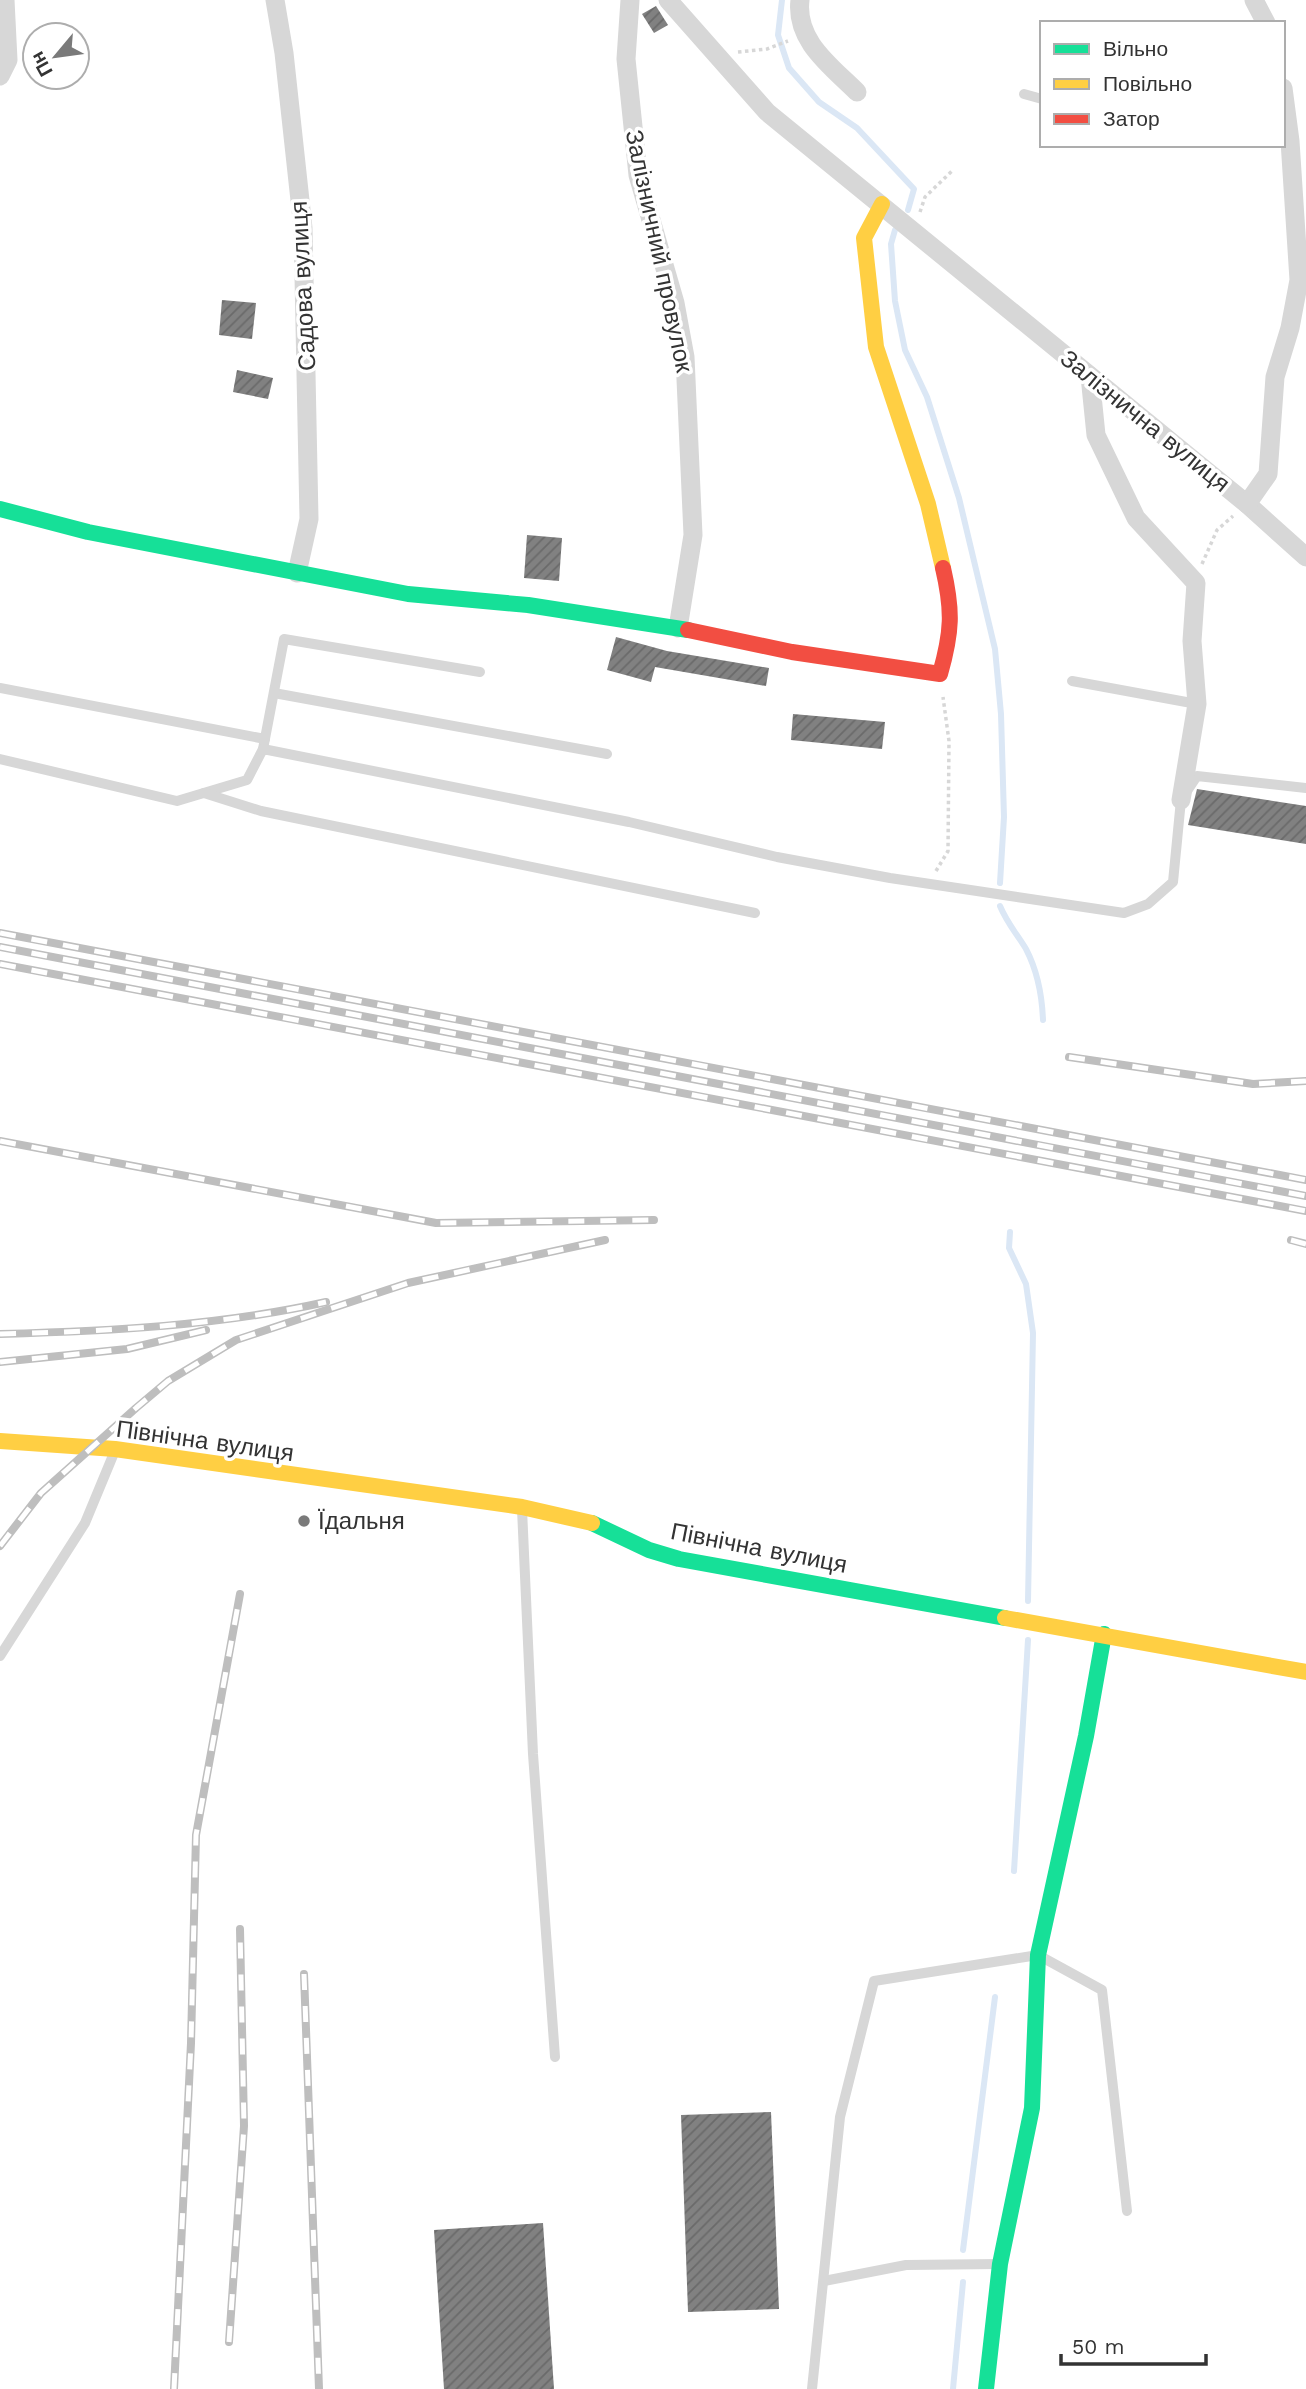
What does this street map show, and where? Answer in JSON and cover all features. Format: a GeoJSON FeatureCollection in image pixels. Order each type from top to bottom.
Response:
{"type":"FeatureCollection","features":[{"type":"Feature","properties":{"kind":"street"},"geometry":{"type":"LineString","coordinates":[[0,76],[8,60],[5,0]]}},
{"type":"Feature","properties":{"kind":"street","name":"Садова вулиця"},"geometry":{"type":"LineString","coordinates":[[275,0],[284,53],[303,242],[309,519],[298,573]]}},
{"type":"Feature","properties":{"kind":"street","name":"Залізничний провулок"},"geometry":{"type":"LineString","coordinates":[[629,0],[626,59],[638,176],[675,303],[685,357],[693,535],[678,628]]}},
{"type":"Feature","properties":{"kind":"street","name":"Залізнична вулиця"},"geometry":{"type":"LineString","coordinates":[[668,0],[767,112],[1247,504],[1268,474],[1275,377],[1290,328],[1299,280],[1285,115]]}},
{"type":"Feature","properties":{"kind":"street"},"geometry":{"type":"LineString","coordinates":[[800,0],[799,11],[809,44],[857,92]]}},
{"type":"Feature","properties":{"kind":"street"},"geometry":{"type":"LineString","coordinates":[[1254,0],[1265,21]]}},
{"type":"Feature","properties":{"kind":"street"},"geometry":{"type":"LineString","coordinates":[[0,509],[88,532],[408,594],[528,605],[678,628],[792,652],[940,674],[948,645],[953,604],[928,504],[876,347],[863,238],[900,218]]}},
{"type":"Feature","properties":{"kind":"street"},"geometry":{"type":"LineString","coordinates":[[1090,376],[1096,435],[1136,518],[1196,583],[1192,641],[1197,704],[1181,800]]}},
{"type":"Feature","properties":{"kind":"street"},"geometry":{"type":"LineString","coordinates":[[1247,504],[1306,557]]}},
{"type":"Feature","properties":{"kind":"street","name":"Північна вулиця"},"geometry":{"type":"LineString","coordinates":[[0,1441],[115,1449],[522,1507],[586,1520],[649,1550],[679,1559],[1306,1672]]}},
{"type":"Feature","properties":{"kind":"street"},"geometry":{"type":"LineString","coordinates":[[986,2389],[1000,2264],[1032,2108],[1038,1955],[1086,1735],[1104,1634]]}},
{"type":"Feature","properties":{"kind":"lane"},"geometry":{"type":"LineString","coordinates":[[1024,94],[1040,99]]}},
{"type":"Feature","properties":{"kind":"lane"},"geometry":{"type":"LineString","coordinates":[[0,759],[177,801],[247,780],[264,744],[284,639],[480,672]]}},
{"type":"Feature","properties":{"kind":"lane"},"geometry":{"type":"LineString","coordinates":[[1072,681],[1197,704]]}},
{"type":"Feature","properties":{"kind":"lane"},"geometry":{"type":"LineString","coordinates":[[0,688],[628,822],[777,857],[929,884],[1124,912],[1148,904],[1173,881],[1181,800],[1197,776],[1306,788]]}},
{"type":"Feature","properties":{"kind":"lane"},"geometry":{"type":"LineString","coordinates":[[274,693],[607,754]]}},
{"type":"Feature","properties":{"kind":"lane"},"geometry":{"type":"LineString","coordinates":[[204,793],[261,811],[755,913]]}},
{"type":"Feature","properties":{"kind":"lane"},"geometry":{"type":"LineString","coordinates":[[0,1656],[85,1524],[115,1449]]}},
{"type":"Feature","properties":{"kind":"lane"},"geometry":{"type":"LineString","coordinates":[[522,1507],[533,1754],[555,2057]]}},
{"type":"Feature","properties":{"kind":"lane"},"geometry":{"type":"LineString","coordinates":[[812,2389],[840,2117],[874,1981],[1038,1955],[1102,1990],[1127,2211]]}},
{"type":"Feature","properties":{"kind":"lane"},"geometry":{"type":"LineString","coordinates":[[824,2281],[906,2265],[1000,2264]]}},
{"type":"Feature","properties":{"kind":"path"},"geometry":{"type":"LineString","coordinates":[[767,50],[791,40]]}},
{"type":"Feature","properties":{"kind":"path"},"geometry":{"type":"LineString","coordinates":[[900,218],[953,170]]}},
{"type":"Feature","properties":{"kind":"path"},"geometry":{"type":"LineString","coordinates":[[1196,583],[1205,553],[1217,530],[1247,504]]}},
{"type":"Feature","properties":{"kind":"path"},"geometry":{"type":"LineString","coordinates":[[929,884],[948,851],[949,741],[940,674]]}},
{"type":"Feature","properties":{"kind":"building"},"geometry":{"type":"Polygon","coordinates":[[[656,6],[668,25],[654,33],[642,14],[656,6]]]}},
{"type":"Feature","properties":{"kind":"building"},"geometry":{"type":"Polygon","coordinates":[[[222,300],[256,303],[252,339],[219,335],[222,300]]]}},
{"type":"Feature","properties":{"kind":"building"},"geometry":{"type":"Polygon","coordinates":[[[237,370],[273,378],[268,399],[233,392],[237,370]]]}},
{"type":"Feature","properties":{"kind":"building"},"geometry":{"type":"Polygon","coordinates":[[[527,535],[562,538],[559,581],[524,578],[527,535]]]}},
{"type":"Feature","properties":{"kind":"building"},"geometry":{"type":"Polygon","coordinates":[[[616,637],[667,651],[769,668],[766,686],[655,667],[651,682],[607,670],[616,637]]]}},
{"type":"Feature","properties":{"kind":"building"},"geometry":{"type":"Polygon","coordinates":[[[793,714],[885,722],[882,749],[791,740],[793,714]]]}},
{"type":"Feature","properties":{"kind":"building"},"geometry":{"type":"Polygon","coordinates":[[[1197,789],[1306,806],[1306,844],[1188,825],[1197,789]]]}},
{"type":"Feature","properties":{"kind":"building"},"geometry":{"type":"Polygon","coordinates":[[[771,2112],[779,2309],[688,2312],[681,2115],[771,2112]]]}},
{"type":"Feature","properties":{"kind":"building"},"geometry":{"type":"Polygon","coordinates":[[[543,2223],[554,2389],[444,2389],[434,2230],[543,2223]]]}},
{"type":"Feature","properties":{"kind":"waterway"},"geometry":{"type":"LineString","coordinates":[[782,0],[778,35],[789,68],[819,102],[857,128],[914,189],[908,210]]}},
{"type":"Feature","properties":{"kind":"waterway"},"geometry":{"type":"LineString","coordinates":[[895,230],[891,244],[895,301],[905,350],[927,397],[959,498],[995,649],[1001,714],[1004,817],[1000,883]]}},
{"type":"Feature","properties":{"kind":"waterway"},"geometry":{"type":"LineString","coordinates":[[1000,906],[1034,966],[1043,1020]]}},
{"type":"Feature","properties":{"kind":"waterway"},"geometry":{"type":"LineString","coordinates":[[1010,1232],[1009,1248],[1026,1284],[1033,1333],[1028,1601]]}},
{"type":"Feature","properties":{"kind":"waterway"},"geometry":{"type":"LineString","coordinates":[[1014,1871],[1028,1640]]}},
{"type":"Feature","properties":{"kind":"waterway"},"geometry":{"type":"LineString","coordinates":[[963,2250],[995,1997]]}},
{"type":"Feature","properties":{"kind":"waterway"},"geometry":{"type":"LineString","coordinates":[[953,2389],[963,2282]]}},
{"type":"Feature","properties":{"kind":"railway"},"geometry":{"type":"LineString","coordinates":[[0,933],[1306,1180]]}},
{"type":"Feature","properties":{"kind":"railway"},"geometry":{"type":"LineString","coordinates":[[0,947],[1306,1196]]}},
{"type":"Feature","properties":{"kind":"railway"},"geometry":{"type":"LineString","coordinates":[[0,964],[1306,1211]]}},
{"type":"Feature","properties":{"kind":"railway"},"geometry":{"type":"LineString","coordinates":[[1069,1057],[1253,1084],[1306,1081]]}},
{"type":"Feature","properties":{"kind":"railway"},"geometry":{"type":"LineString","coordinates":[[0,1141],[436,1223],[654,1220]]}},
{"type":"Feature","properties":{"kind":"railway"},"geometry":{"type":"LineString","coordinates":[[0,1546],[41,1493],[136,1408],[168,1381],[236,1340],[408,1283],[605,1240]]}},
{"type":"Feature","properties":{"kind":"railway"},"geometry":{"type":"LineString","coordinates":[[1291,1240],[1306,1244]]}},
{"type":"Feature","properties":{"kind":"railway"},"geometry":{"type":"LineString","coordinates":[[0,1334],[164,1326],[245,1317],[326,1302]]}},
{"type":"Feature","properties":{"kind":"railway"},"geometry":{"type":"LineString","coordinates":[[0,1362],[127,1349],[206,1330]]}},
{"type":"Feature","properties":{"kind":"railway"},"geometry":{"type":"LineString","coordinates":[[174,2389],[191,2043],[196,1835],[240,1594]]}},
{"type":"Feature","properties":{"kind":"railway"},"geometry":{"type":"LineString","coordinates":[[229,2342],[244,2126],[240,1929]]}},
{"type":"Feature","properties":{"kind":"railway"},"geometry":{"type":"LineString","coordinates":[[304,1974],[319,2389]]}},
{"type":"Feature","properties":{"kind":"traffic: fast"},"geometry":{"type":"LineString","coordinates":[[0,509],[88,532],[408,594],[528,605],[688,630]]}},
{"type":"Feature","properties":{"kind":"traffic: fast"},"geometry":{"type":"LineString","coordinates":[[592,1523],[649,1550],[679,1559],[1005,1618]]}},
{"type":"Feature","properties":{"kind":"traffic: fast"},"geometry":{"type":"LineString","coordinates":[[986,2389],[1000,2264],[1032,2108],[1038,1955],[1086,1736],[1104,1634]]}},
{"type":"Feature","properties":{"kind":"traffic: slow"},"geometry":{"type":"LineString","coordinates":[[882,204],[864,238],[876,347],[928,504],[943,568]]}},
{"type":"Feature","properties":{"kind":"traffic: slow"},"geometry":{"type":"LineString","coordinates":[[0,1441],[115,1449],[522,1507],[592,1523]]}},
{"type":"Feature","properties":{"kind":"traffic: slow"},"geometry":{"type":"LineString","coordinates":[[1005,1618],[1306,1672]]}},
{"type":"Feature","properties":{"kind":"traffic: jam"},"geometry":{"type":"LineString","coordinates":[[688,630],[792,652],[940,674],[950,621],[943,568]]}},
{"type":"Feature","properties":{"kind":"place","name":"Їдальня"},"geometry":{"type":"Point","coordinates":[304,1521]}}]}
